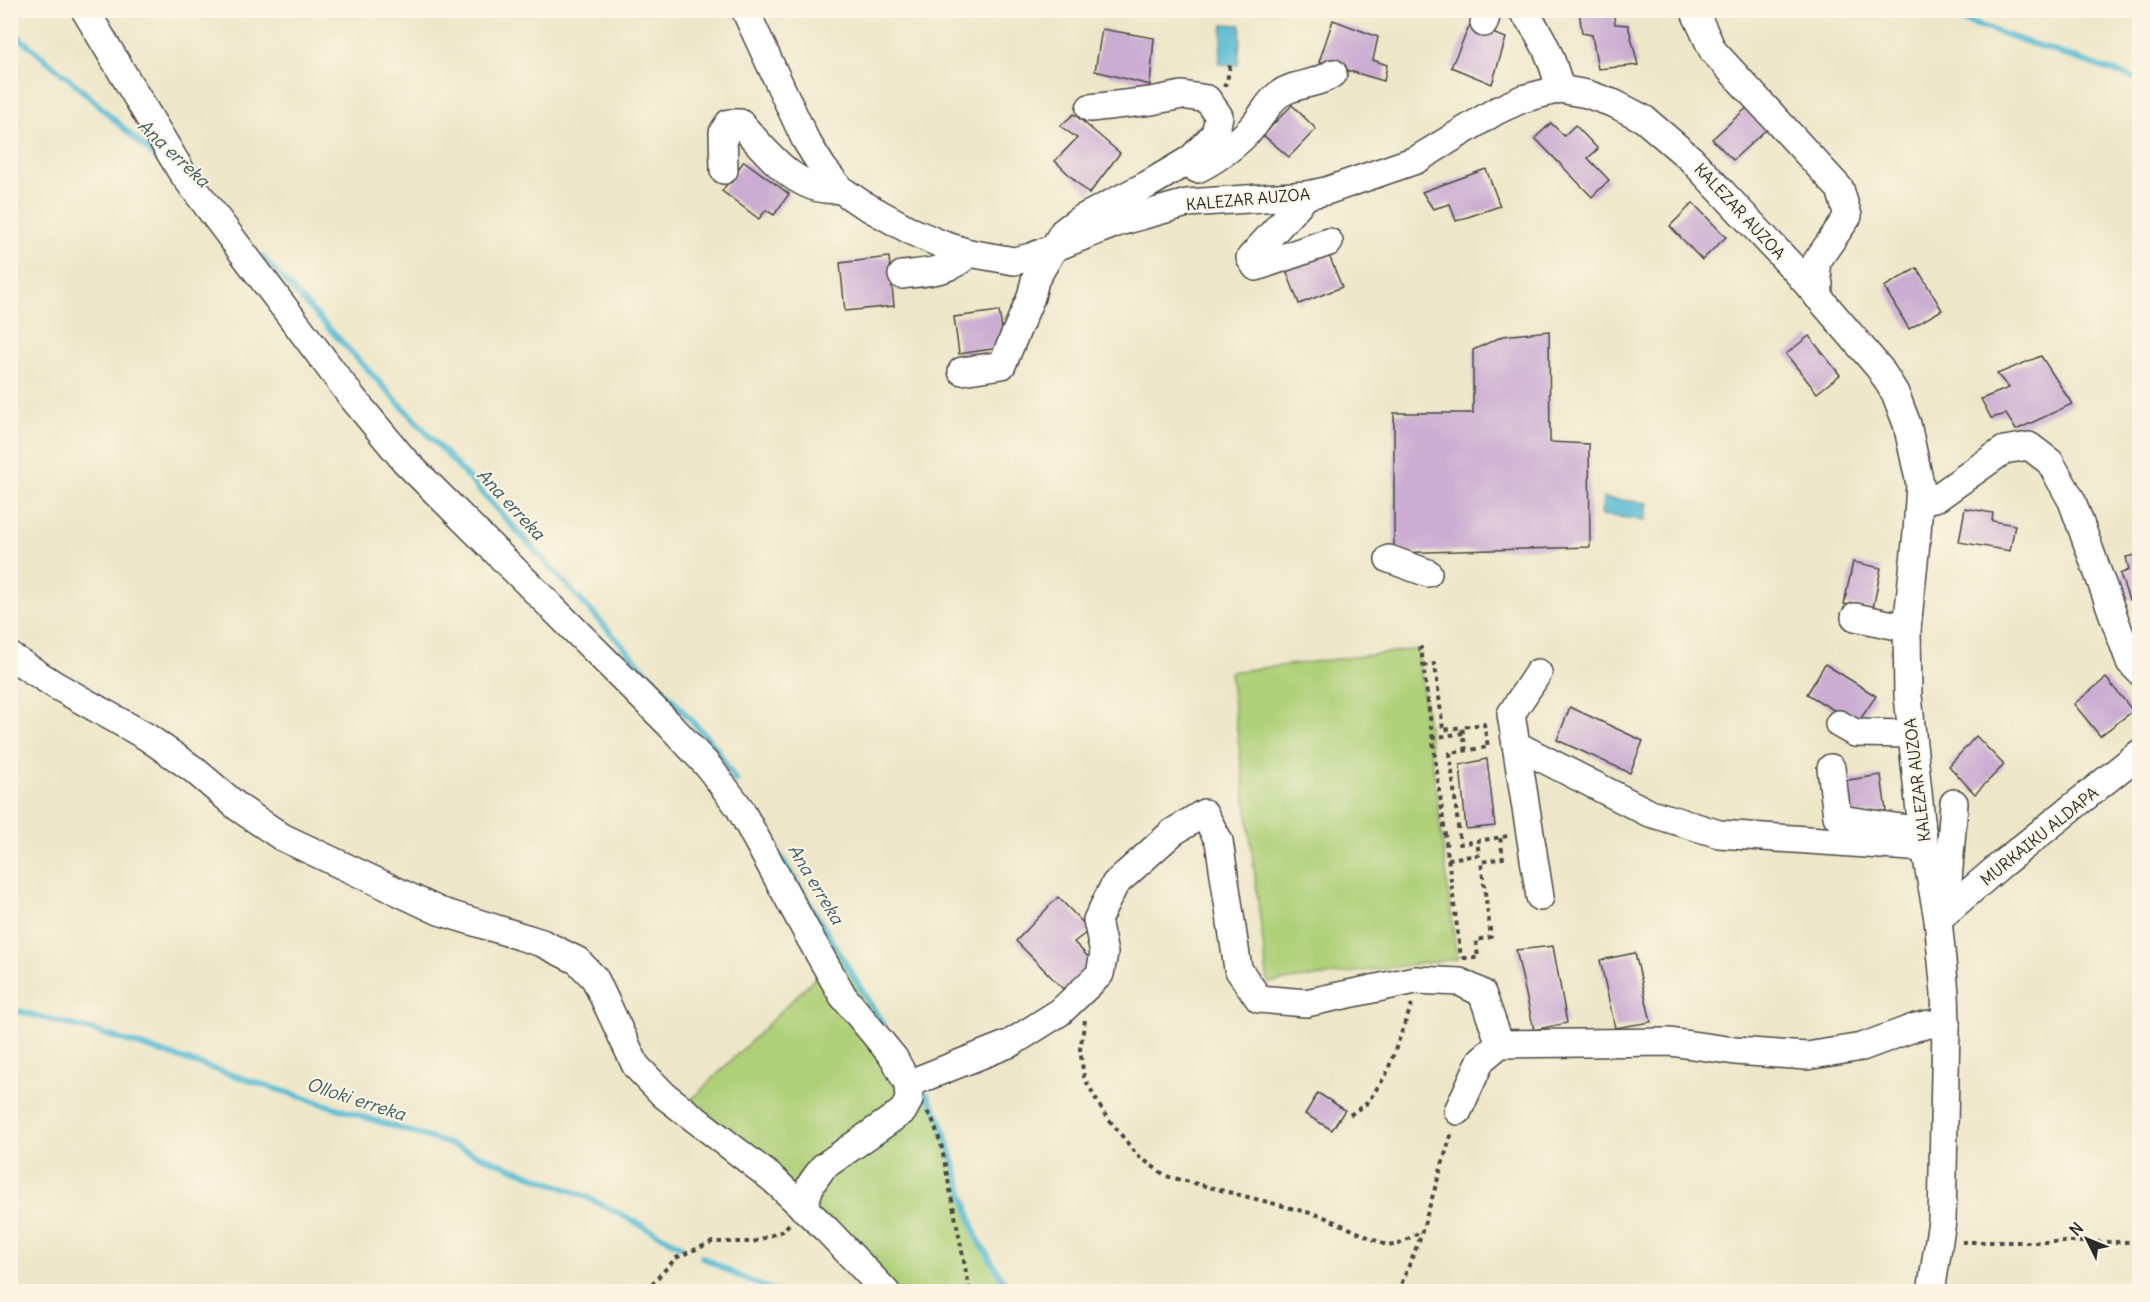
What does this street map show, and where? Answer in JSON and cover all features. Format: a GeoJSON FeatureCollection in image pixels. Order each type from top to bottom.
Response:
{"type":"FeatureCollection","features":[{"type":"Feature","properties":{"kind":"street"},"geometry":{"type":"LineString","coordinates":[[85,10],[181,171],[351,396],[404,460],[708,766],[739,807],[843,996],[894,1058],[908,1084],[909,1100],[903,1112],[823,1167],[811,1184],[803,1208]]}},
{"type":"Feature","properties":{"kind":"street","name":"KALEZAR AUZOA"},"geometry":{"type":"LineString","coordinates":[[745,10],[805,139],[823,168],[840,189],[913,232],[969,254],[1014,261],[1052,249],[1119,222],[1187,203],[1307,195],[1326,191],[1416,160],[1436,150],[1496,111],[1544,92],[1560,90],[1587,94],[1615,104],[1644,119],[1691,159],[1818,297],[1880,369],[1895,393],[1916,457],[1920,501],[1907,628],[1906,673],[1924,839],[1938,919],[1946,1024],[1940,1242],[1931,1292]]}},
{"type":"Feature","properties":{"kind":"street"},"geometry":{"type":"LineString","coordinates":[[1522,10],[1539,31],[1560,90]]}},
{"type":"Feature","properties":{"kind":"street"},"geometry":{"type":"LineString","coordinates":[[1694,10],[1713,51],[1840,189],[1848,216],[1815,264],[1819,284],[1818,297]]}},
{"type":"Feature","properties":{"kind":"street"},"geometry":{"type":"LineString","coordinates":[[1153,182],[1197,170],[1207,164],[1254,125],[1277,96],[1290,88],[1316,83],[1333,73]]}},
{"type":"Feature","properties":{"kind":"street"},"geometry":{"type":"LineString","coordinates":[[962,371],[1002,365],[1035,280],[1064,232],[1079,220],[1153,182],[1191,159],[1215,134],[1219,116],[1207,99],[1182,95],[1090,108]]}},
{"type":"Feature","properties":{"kind":"street"},"geometry":{"type":"LineString","coordinates":[[724,170],[723,132],[729,123],[740,123],[787,171],[812,187],[840,189]]}},
{"type":"Feature","properties":{"kind":"street"},"geometry":{"type":"LineString","coordinates":[[1307,195],[1250,258],[1256,267],[1329,242]]}},
{"type":"Feature","properties":{"kind":"street"},"geometry":{"type":"LineString","coordinates":[[902,275],[940,270],[960,262],[969,254]]}},
{"type":"Feature","properties":{"kind":"street"},"geometry":{"type":"LineString","coordinates":[[1920,501],[1938,497],[2004,450],[2029,446],[2050,462],[2072,501],[2130,662],[2139,672]]}},
{"type":"Feature","properties":{"kind":"street"},"geometry":{"type":"LineString","coordinates":[[1389,559],[1428,573]]}},
{"type":"Feature","properties":{"kind":"street"},"geometry":{"type":"LineString","coordinates":[[1855,617],[1907,628]]}},
{"type":"Feature","properties":{"kind":"street"},"geometry":{"type":"LineString","coordinates":[[10,656],[55,685],[147,737],[193,769],[239,808],[282,837],[439,911],[542,943],[578,961],[595,979],[636,1066],[664,1095],[773,1179],[886,1292]]}},
{"type":"Feature","properties":{"kind":"street"},"geometry":{"type":"LineString","coordinates":[[1538,673],[1511,714],[1540,897]]}},
{"type":"Feature","properties":{"kind":"street"},"geometry":{"type":"LineString","coordinates":[[1839,724],[1855,733],[1911,734]]}},
{"type":"Feature","properties":{"kind":"street"},"geometry":{"type":"LineString","coordinates":[[1516,745],[1647,812],[1719,834],[1924,839]]}},
{"type":"Feature","properties":{"kind":"street","name":"MURKAIKU ALDAPA"},"geometry":{"type":"LineString","coordinates":[[1938,919],[2139,753]]}},
{"type":"Feature","properties":{"kind":"street"},"geometry":{"type":"LineString","coordinates":[[1831,768],[1837,816],[1924,839]]}},
{"type":"Feature","properties":{"kind":"street"},"geometry":{"type":"LineString","coordinates":[[1938,919],[1947,894],[1954,803]]}},
{"type":"Feature","properties":{"kind":"street"},"geometry":{"type":"LineString","coordinates":[[908,1084],[1011,1043],[1060,1012],[1100,974],[1104,953],[1098,920],[1115,884],[1173,832],[1204,813],[1219,841],[1238,969],[1259,999],[1306,1003],[1460,970],[1482,993],[1500,1044]]}},
{"type":"Feature","properties":{"kind":"street"},"geometry":{"type":"LineString","coordinates":[[1458,1111],[1481,1060],[1500,1044],[1670,1042],[1735,1051],[1808,1056],[1862,1047],[1916,1027],[1946,1024]]}},
{"type":"Feature","properties":{"kind":"path"},"geometry":{"type":"LineString","coordinates":[[1418,649],[1421,648],[1460,970],[1478,958],[1476,940],[1491,937],[1481,862],[1503,858],[1500,837]]}},
{"type":"Feature","properties":{"kind":"path"},"geometry":{"type":"LineString","coordinates":[[1423,666],[1435,664],[1443,730],[1484,724],[1488,747],[1449,753],[1460,844],[1514,835]]}},
{"type":"Feature","properties":{"kind":"path"},"geometry":{"type":"LineString","coordinates":[[1462,727],[1466,751]]}},
{"type":"Feature","properties":{"kind":"path"},"geometry":{"type":"LineString","coordinates":[[1432,738],[1463,732]]}},
{"type":"Feature","properties":{"kind":"path"},"geometry":{"type":"LineString","coordinates":[[1448,859],[1479,855],[1477,841]]}},
{"type":"Feature","properties":{"kind":"path"},"geometry":{"type":"LineString","coordinates":[[1350,1115],[1367,1103],[1386,1075],[1410,1014],[1418,980]]}},
{"type":"Feature","properties":{"kind":"path"},"geometry":{"type":"LineString","coordinates":[[1086,1015],[1080,1049],[1084,1077],[1103,1112],[1137,1155],[1166,1176],[1322,1216],[1388,1246],[1399,1244],[1422,1232]]}},
{"type":"Feature","properties":{"kind":"path"},"geometry":{"type":"LineString","coordinates":[[908,1084],[932,1118],[940,1144],[970,1292]]}},
{"type":"Feature","properties":{"kind":"path"},"geometry":{"type":"LineString","coordinates":[[1398,1292],[1422,1232],[1458,1111]]}},
{"type":"Feature","properties":{"kind":"path"},"geometry":{"type":"LineString","coordinates":[[648,1292],[648,1288],[676,1258],[712,1242],[753,1242],[783,1231],[803,1208]]}},
{"type":"Feature","properties":{"kind":"path"},"geometry":{"type":"LineString","coordinates":[[1940,1242],[2133,1242],[2139,1237]]}},
{"type":"Feature","properties":{"kind":"green space"},"geometry":{"type":"Polygon","coordinates":[[[1418,649],[1457,959],[1268,983],[1230,672],[1418,649]]]}},
{"type":"Feature","properties":{"kind":"green space"},"geometry":{"type":"Polygon","coordinates":[[[839,954],[940,1118],[976,1236],[1010,1291],[886,1291],[682,1109],[839,954]]]}},
{"type":"Feature","properties":{"kind":"water"},"geometry":{"type":"Polygon","coordinates":[[[1223,24],[1241,25],[1238,65],[1219,64],[1223,24]]]}},
{"type":"Feature","properties":{"kind":"water"},"geometry":{"type":"Polygon","coordinates":[[[1603,498],[1648,503],[1645,520],[1601,515],[1603,498]]]}},
{"type":"Feature","properties":{"kind":"building"},"geometry":{"type":"Polygon","coordinates":[[[1579,10],[1613,10],[1615,24],[1628,25],[1638,65],[1598,69],[1592,35],[1582,33],[1579,10]]]}},
{"type":"Feature","properties":{"kind":"building"},"geometry":{"type":"Polygon","coordinates":[[[1333,20],[1378,37],[1373,60],[1387,65],[1384,81],[1319,62],[1333,20]]]}},
{"type":"Feature","properties":{"kind":"building"},"geometry":{"type":"Polygon","coordinates":[[[1470,25],[1506,38],[1492,84],[1451,67],[1470,25]]]}},
{"type":"Feature","properties":{"kind":"building"},"geometry":{"type":"Polygon","coordinates":[[[1102,29],[1154,38],[1150,85],[1095,71],[1102,29]]]}},
{"type":"Feature","properties":{"kind":"building"},"geometry":{"type":"Polygon","coordinates":[[[1292,105],[1316,129],[1289,157],[1263,135],[1292,105]]]}},
{"type":"Feature","properties":{"kind":"building"},"geometry":{"type":"Polygon","coordinates":[[[1750,105],[1770,126],[1733,160],[1712,139],[1750,105]]]}},
{"type":"Feature","properties":{"kind":"building"},"geometry":{"type":"Polygon","coordinates":[[[1074,114],[1120,153],[1089,194],[1055,161],[1077,138],[1060,126],[1074,114]]]}},
{"type":"Feature","properties":{"kind":"building"},"geometry":{"type":"Polygon","coordinates":[[[1551,123],[1564,136],[1575,125],[1598,149],[1588,158],[1609,180],[1592,197],[1535,138],[1551,123]]]}},
{"type":"Feature","properties":{"kind":"building"},"geometry":{"type":"Polygon","coordinates":[[[744,161],[789,194],[774,215],[766,210],[759,219],[722,191],[744,161]]]}},
{"type":"Feature","properties":{"kind":"building"},"geometry":{"type":"Polygon","coordinates":[[[1486,169],[1500,206],[1456,221],[1450,204],[1433,209],[1422,192],[1486,169]]]}},
{"type":"Feature","properties":{"kind":"building"},"geometry":{"type":"Polygon","coordinates":[[[1693,203],[1726,237],[1702,260],[1670,226],[1693,203]]]}},
{"type":"Feature","properties":{"kind":"building"},"geometry":{"type":"Polygon","coordinates":[[[1326,248],[1342,287],[1299,304],[1284,265],[1326,248]]]}},
{"type":"Feature","properties":{"kind":"building"},"geometry":{"type":"Polygon","coordinates":[[[889,257],[894,306],[845,311],[840,263],[889,257]]]}},
{"type":"Feature","properties":{"kind":"building"},"geometry":{"type":"Polygon","coordinates":[[[1917,268],[1942,310],[1909,329],[1884,287],[1917,268]]]}},
{"type":"Feature","properties":{"kind":"building"},"geometry":{"type":"Polygon","coordinates":[[[999,311],[1005,347],[959,354],[954,317],[999,311]]]}},
{"type":"Feature","properties":{"kind":"building"},"geometry":{"type":"Polygon","coordinates":[[[1549,331],[1550,442],[1589,444],[1590,547],[1394,553],[1394,413],[1473,413],[1473,350],[1503,336],[1549,331]]]}},
{"type":"Feature","properties":{"kind":"building"},"geometry":{"type":"Polygon","coordinates":[[[1809,336],[1840,375],[1817,393],[1786,354],[1809,336]]]}},
{"type":"Feature","properties":{"kind":"building"},"geometry":{"type":"Polygon","coordinates":[[[2041,356],[2072,404],[2016,430],[2006,414],[1991,418],[1981,399],[2009,388],[1997,374],[2041,356]]]}},
{"type":"Feature","properties":{"kind":"building"},"geometry":{"type":"Polygon","coordinates":[[[1965,508],[1993,513],[1992,521],[2015,525],[2010,551],[1959,542],[1965,508]]]}},
{"type":"Feature","properties":{"kind":"building"},"geometry":{"type":"Polygon","coordinates":[[[2140,554],[2140,597],[2129,600],[2120,574],[2129,570],[2126,557],[2140,554]]]}},
{"type":"Feature","properties":{"kind":"building"},"geometry":{"type":"Polygon","coordinates":[[[1853,562],[1881,568],[1873,609],[1844,604],[1853,562]]]}},
{"type":"Feature","properties":{"kind":"building"},"geometry":{"type":"Polygon","coordinates":[[[1825,664],[1876,696],[1857,724],[1807,694],[1825,664]]]}},
{"type":"Feature","properties":{"kind":"building"},"geometry":{"type":"Polygon","coordinates":[[[2106,678],[2133,711],[2100,736],[2074,704],[2106,678]]]}},
{"type":"Feature","properties":{"kind":"building"},"geometry":{"type":"Polygon","coordinates":[[[1570,707],[1643,741],[1630,773],[1557,740],[1570,707]]]}},
{"type":"Feature","properties":{"kind":"building"},"geometry":{"type":"Polygon","coordinates":[[[1976,736],[2004,765],[1975,794],[1949,766],[1976,736]]]}},
{"type":"Feature","properties":{"kind":"building"},"geometry":{"type":"Polygon","coordinates":[[[1487,759],[1495,826],[1466,829],[1460,765],[1487,759]]]}},
{"type":"Feature","properties":{"kind":"building"},"geometry":{"type":"Polygon","coordinates":[[[1881,775],[1886,811],[1847,816],[1842,781],[1881,775]]]}},
{"type":"Feature","properties":{"kind":"building"},"geometry":{"type":"Polygon","coordinates":[[[1058,897],[1090,930],[1074,942],[1097,966],[1067,993],[1016,941],[1058,897]]]}},
{"type":"Feature","properties":{"kind":"building"},"geometry":{"type":"Polygon","coordinates":[[[1553,946],[1567,1023],[1534,1030],[1516,950],[1553,946]]]}},
{"type":"Feature","properties":{"kind":"building"},"geometry":{"type":"Polygon","coordinates":[[[1635,953],[1651,1022],[1615,1028],[1600,960],[1635,953]]]}},
{"type":"Feature","properties":{"kind":"building"},"geometry":{"type":"Polygon","coordinates":[[[1318,1093],[1345,1110],[1332,1130],[1305,1114],[1318,1093]]]}},
{"type":"Feature","properties":{"kind":"waterway"},"geometry":{"type":"LineString","coordinates":[[1932,10],[2140,80]]}},
{"type":"Feature","properties":{"kind":"waterway","name":"Ana erreka"},"geometry":{"type":"LineString","coordinates":[[10,30],[75,84],[163,164]]}},
{"type":"Feature","properties":{"kind":"waterway","name":"Ana erreka"},"geometry":{"type":"LineString","coordinates":[[262,257],[714,745],[736,781]]}},
{"type":"Feature","properties":{"kind":"waterway","name":"Ana erreka"},"geometry":{"type":"LineString","coordinates":[[781,857],[883,1025]]}},
{"type":"Feature","properties":{"kind":"waterway","name":"Olloki erreka"},"geometry":{"type":"LineString","coordinates":[[10,1009],[98,1032],[449,1144],[585,1196],[681,1246]]}},
{"type":"Feature","properties":{"kind":"waterway","name":"Ana erreka"},"geometry":{"type":"LineString","coordinates":[[926,1094],[940,1118],[976,1236],[1010,1292]]}},
{"type":"Feature","properties":{"kind":"waterway","name":"Olloki erreka"},"geometry":{"type":"LineString","coordinates":[[702,1257],[740,1277],[777,1292]]}}]}
